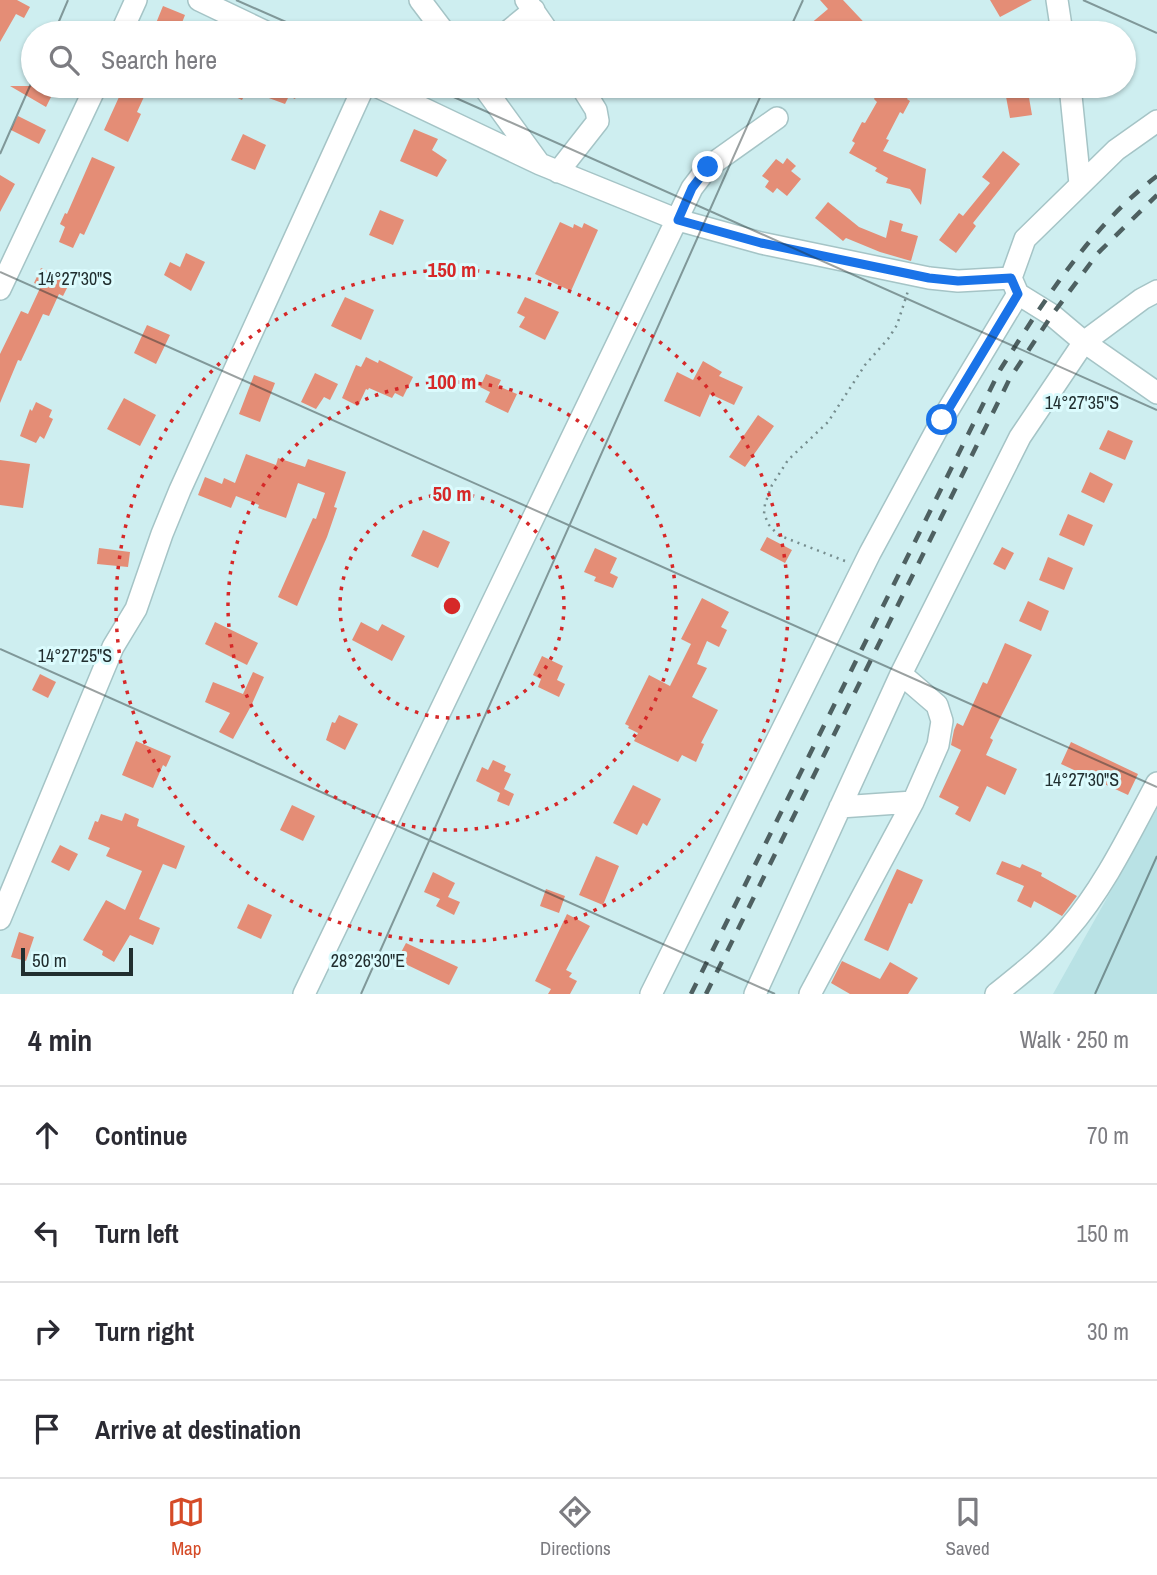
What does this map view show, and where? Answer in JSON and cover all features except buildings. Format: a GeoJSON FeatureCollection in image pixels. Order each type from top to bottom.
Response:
{"type":"FeatureCollection","features":[{"type":"Feature","properties":{"kind":"street"},"geometry":{"type":"LineString","coordinates":[[126,21],[136,0]]}},
{"type":"Feature","properties":{"kind":"street"},"geometry":{"type":"LineString","coordinates":[[199,0],[243,21]]}},
{"type":"Feature","properties":{"kind":"street"},"geometry":{"type":"LineString","coordinates":[[420,0],[435,21]]}},
{"type":"Feature","properties":{"kind":"street"},"geometry":{"type":"LineString","coordinates":[[1057,0],[1060,21]]}},
{"type":"Feature","properties":{"kind":"street"},"geometry":{"type":"LineString","coordinates":[[516,21],[530,5],[541,21]]}},
{"type":"Feature","properties":{"kind":"street"},"geometry":{"type":"LineString","coordinates":[[0,289],[90,98]]}},
{"type":"Feature","properties":{"kind":"street"},"geometry":{"type":"LineString","coordinates":[[0,919],[113,647],[136,609],[180,490],[358,98]]}},
{"type":"Feature","properties":{"kind":"street"},"geometry":{"type":"LineString","coordinates":[[401,98],[549,168],[678,220],[761,243],[913,275],[1014,286],[1084,342],[1157,393]]}},
{"type":"Feature","properties":{"kind":"street"},"geometry":{"type":"LineString","coordinates":[[493,98],[549,168]]}},
{"type":"Feature","properties":{"kind":"street"},"geometry":{"type":"LineString","coordinates":[[549,168],[598,121],[596,110],[588,98]]}},
{"type":"Feature","properties":{"kind":"street"},"geometry":{"type":"LineString","coordinates":[[1071,98],[1080,184]]}},
{"type":"Feature","properties":{"kind":"street"},"geometry":{"type":"LineString","coordinates":[[303,994],[692,188],[708,167],[777,118]]}},
{"type":"Feature","properties":{"kind":"street"},"geometry":{"type":"LineString","coordinates":[[651,994],[863,568],[1014,286],[1025,239],[1116,149],[1157,121]]}},
{"type":"Feature","properties":{"kind":"street"},"geometry":{"type":"LineString","coordinates":[[755,994],[901,674],[1020,437],[1084,342],[1157,291]]}},
{"type":"Feature","properties":{"kind":"street"},"geometry":{"type":"LineString","coordinates":[[810,994],[913,802],[938,745],[942,721],[937,705],[901,674]]}},
{"type":"Feature","properties":{"kind":"street"},"geometry":{"type":"LineString","coordinates":[[996,994],[1024,972],[1074,922],[1128,838],[1156,787]]}},
{"type":"Feature","properties":{"kind":"street"},"geometry":{"type":"LineString","coordinates":[[840,807],[913,802]]}},
{"type":"Feature","properties":{"kind":"path"},"geometry":{"type":"LineString","coordinates":[[863,568],[778,535],[764,514],[765,504],[772,485],[788,460],[828,422],[865,365],[888,339],[901,314],[913,275]]}},
{"type":"Feature","properties":{"kind":"shaded area"},"geometry":{"type":"Polygon","coordinates":[[[1157,809],[1157,994],[1053,994],[1157,809]]]}},
{"type":"Feature","properties":{"kind":"railway"},"geometry":{"type":"LineString","coordinates":[[691,994],[1000,370],[1051,292],[1089,242],[1110,218],[1157,176]]}},
{"type":"Feature","properties":{"kind":"railway"},"geometry":{"type":"LineString","coordinates":[[706,994],[1010,378],[1098,253],[1157,195]]}},
{"type":"Feature","properties":{"kind":"route"},"geometry":{"type":"LineString","coordinates":[[708,167],[692,188],[678,220],[761,243],[929,278],[958,281],[1011,278],[1018,294],[942,420]]}}]}
